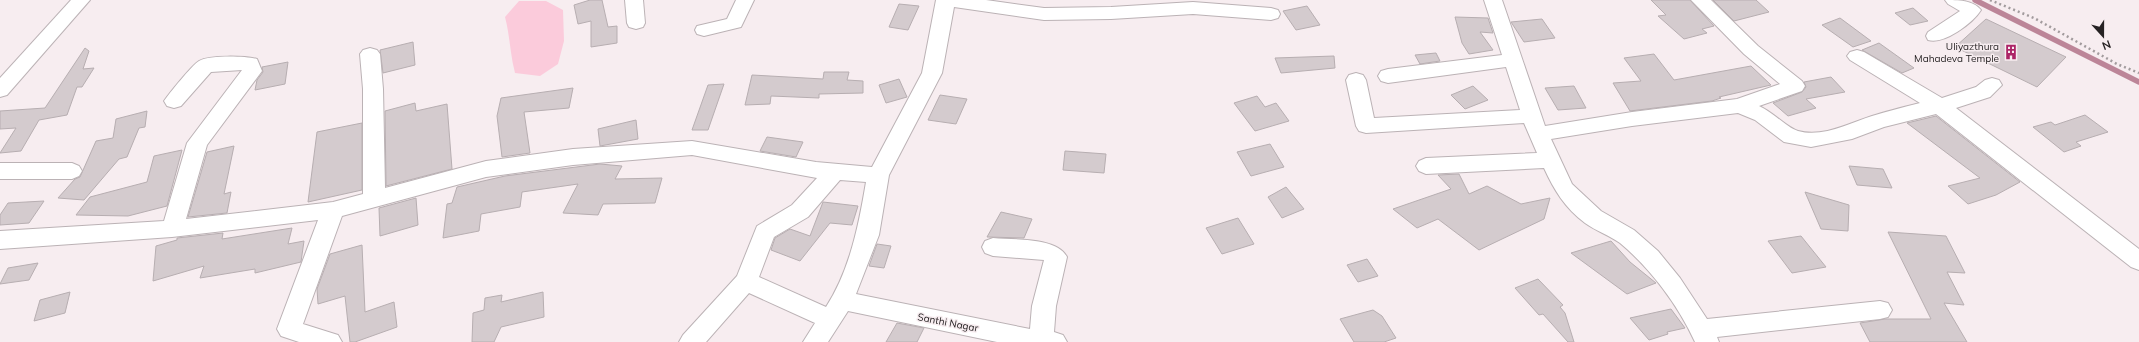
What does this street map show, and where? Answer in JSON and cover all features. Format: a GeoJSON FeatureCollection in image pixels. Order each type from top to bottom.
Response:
{"type":"FeatureCollection","features":[{"type":"Feature","properties":{"kind":"street"},"geometry":{"type":"LineString","coordinates":[[0,90],[81,0]]}},
{"type":"Feature","properties":{"kind":"street"},"geometry":{"type":"LineString","coordinates":[[634,0],[636,23]]}},
{"type":"Feature","properties":{"kind":"street"},"geometry":{"type":"LineString","coordinates":[[704,30],[734,23],[745,0]]}},
{"type":"Feature","properties":{"kind":"street"},"geometry":{"type":"LineString","coordinates":[[815,342],[836,310],[868,235],[878,175],[932,73],[945,0],[1044,14],[1111,13],[1192,8],[1271,14]]}},
{"type":"Feature","properties":{"kind":"street"},"geometry":{"type":"LineString","coordinates":[[1493,0],[1535,125],[1564,189],[1593,217],[1626,236],[1650,257],[1704,335],[1880,310]]}},
{"type":"Feature","properties":{"kind":"street"},"geometry":{"type":"LineString","coordinates":[[1356,80],[1366,126],[1535,125],[1632,119],[1739,106],[1795,86],[1751,50],[1700,0]]}},
{"type":"Feature","properties":{"kind":"street"},"geometry":{"type":"LineString","coordinates":[[1935,36],[1960,21],[1972,10],[1954,0]]}},
{"type":"Feature","properties":{"kind":"street"},"geometry":{"type":"LineString","coordinates":[[370,54],[373,89],[374,199]]}},
{"type":"Feature","properties":{"kind":"street"},"geometry":{"type":"LineString","coordinates":[[1857,56],[1938,105],[2139,260]]}},
{"type":"Feature","properties":{"kind":"street"},"geometry":{"type":"LineString","coordinates":[[1388,76],[1513,60]]}},
{"type":"Feature","properties":{"kind":"street"},"geometry":{"type":"LineString","coordinates":[[172,229],[197,143],[252,71],[250,64],[218,64],[204,66],[174,101]]}},
{"type":"Feature","properties":{"kind":"street"},"geometry":{"type":"LineString","coordinates":[[1739,106],[1762,115],[1791,137],[1811,140],[1852,132],[1878,121],[1958,101],[1983,92],[1992,85]]}},
{"type":"Feature","properties":{"kind":"street"},"geometry":{"type":"LineString","coordinates":[[0,240],[172,229],[333,210],[486,169],[573,157],[692,148],[816,170],[878,175]]}},
{"type":"Feature","properties":{"kind":"street"},"geometry":{"type":"LineString","coordinates":[[1426,166],[1550,160]]}},
{"type":"Feature","properties":{"kind":"street"},"geometry":{"type":"LineString","coordinates":[[0,172],[72,171]]}},
{"type":"Feature","properties":{"kind":"street"},"geometry":{"type":"LineString","coordinates":[[691,342],[746,281],[765,232],[800,211],[835,172]]}},
{"type":"Feature","properties":{"kind":"street"},"geometry":{"type":"LineString","coordinates":[[330,342],[290,329],[333,210]]}},
{"type":"Feature","properties":{"kind":"street"},"geometry":{"type":"LineString","coordinates":[[993,247],[1049,252],[1056,257],[1044,306],[1048,341]]}},
{"type":"Feature","properties":{"kind":"street","name":"Santhi Nagar"},"geometry":{"type":"LineString","coordinates":[[746,281],[836,310],[1048,341]]}},
{"type":"Feature","properties":{"kind":"path"},"geometry":{"type":"LineString","coordinates":[[1990,0],[2034,18],[2104,57],[2139,73]]}},
{"type":"Feature","properties":{"kind":"shaded area"},"geometry":{"type":"Polygon","coordinates":[[[519,1],[546,1],[563,10],[564,41],[558,64],[540,76],[515,73],[505,17],[519,1]]]}},
{"type":"Feature","properties":{"kind":"building"},"geometry":{"type":"Polygon","coordinates":[[[590,0],[602,0],[608,27],[617,26],[617,43],[591,47],[591,21],[578,24],[574,5],[590,0]]]}},
{"type":"Feature","properties":{"kind":"building"},"geometry":{"type":"Polygon","coordinates":[[[1651,0],[1690,0],[1714,26],[1702,29],[1707,33],[1684,39],[1658,16],[1666,15],[1651,0]]]}},
{"type":"Feature","properties":{"kind":"building"},"geometry":{"type":"Polygon","coordinates":[[[1713,0],[1756,0],[1769,12],[1734,21],[1713,0]]]}},
{"type":"Feature","properties":{"kind":"building"},"geometry":{"type":"Polygon","coordinates":[[[899,4],[919,6],[908,30],[889,27],[899,4]]]}},
{"type":"Feature","properties":{"kind":"building"},"geometry":{"type":"Polygon","coordinates":[[[1307,6],[1320,25],[1296,30],[1283,11],[1307,6]]]}},
{"type":"Feature","properties":{"kind":"building"},"geometry":{"type":"Polygon","coordinates":[[[1913,8],[1928,21],[1910,25],[1895,13],[1913,8]]]}},
{"type":"Feature","properties":{"kind":"building"},"geometry":{"type":"Polygon","coordinates":[[[1455,17],[1488,18],[1493,33],[1480,32],[1493,50],[1469,54],[1462,43],[1455,17]]]}},
{"type":"Feature","properties":{"kind":"building"},"geometry":{"type":"Polygon","coordinates":[[[1840,18],[1871,41],[1853,47],[1822,25],[1840,18]]]}},
{"type":"Feature","properties":{"kind":"building"},"geometry":{"type":"Polygon","coordinates":[[[1542,19],[1555,38],[1524,42],[1511,22],[1542,19]]]}},
{"type":"Feature","properties":{"kind":"building","name":"Uliyazthura Mahadeva Temple"},"geometry":{"type":"Polygon","coordinates":[[[1986,19],[2066,57],[2037,87],[1955,47],[1986,19]]]}},
{"type":"Feature","properties":{"kind":"building"},"geometry":{"type":"Polygon","coordinates":[[[413,42],[415,65],[383,73],[380,50],[413,42]]]}},
{"type":"Feature","properties":{"kind":"building"},"geometry":{"type":"Polygon","coordinates":[[[1879,43],[1914,68],[1902,73],[1862,50],[1879,43]]]}},
{"type":"Feature","properties":{"kind":"building"},"geometry":{"type":"Polygon","coordinates":[[[85,48],[89,51],[83,69],[94,68],[82,87],[77,87],[67,115],[39,120],[21,151],[0,153],[16,128],[0,129],[0,111],[45,108],[85,48]]]}},
{"type":"Feature","properties":{"kind":"building"},"geometry":{"type":"Polygon","coordinates":[[[1436,53],[1440,61],[1420,64],[1415,55],[1436,53]]]}},
{"type":"Feature","properties":{"kind":"building"},"geometry":{"type":"Polygon","coordinates":[[[1654,54],[1674,80],[1751,66],[1771,85],[1719,97],[1721,98],[1712,101],[1630,111],[1613,83],[1641,81],[1624,58],[1654,54]]]}},
{"type":"Feature","properties":{"kind":"building"},"geometry":{"type":"Polygon","coordinates":[[[1334,56],[1335,68],[1281,73],[1275,58],[1334,56]]]}},
{"type":"Feature","properties":{"kind":"building"},"geometry":{"type":"Polygon","coordinates":[[[288,62],[285,84],[255,90],[257,80],[263,72],[262,67],[288,62]]]}},
{"type":"Feature","properties":{"kind":"building"},"geometry":{"type":"Polygon","coordinates":[[[824,72],[849,72],[847,80],[863,81],[863,93],[819,94],[819,98],[771,96],[770,104],[745,105],[752,75],[823,79],[824,72]]]}},
{"type":"Feature","properties":{"kind":"building"},"geometry":{"type":"Polygon","coordinates":[[[1831,77],[1845,92],[1806,99],[1816,108],[1788,116],[1773,103],[1802,92],[1806,87],[1804,82],[1831,77]]]}},
{"type":"Feature","properties":{"kind":"building"},"geometry":{"type":"Polygon","coordinates":[[[899,79],[907,97],[886,103],[879,85],[899,79]]]}},
{"type":"Feature","properties":{"kind":"building"},"geometry":{"type":"Polygon","coordinates":[[[724,84],[708,130],[692,130],[708,85],[724,84]]]}},
{"type":"Feature","properties":{"kind":"building"},"geometry":{"type":"Polygon","coordinates":[[[1473,86],[1488,100],[1465,109],[1451,95],[1473,86]]]}},
{"type":"Feature","properties":{"kind":"building"},"geometry":{"type":"Polygon","coordinates":[[[1574,86],[1586,108],[1558,110],[1545,88],[1574,86]]]}},
{"type":"Feature","properties":{"kind":"building"},"geometry":{"type":"Polygon","coordinates":[[[573,88],[569,108],[524,112],[530,153],[502,157],[497,116],[501,98],[573,88]]]}},
{"type":"Feature","properties":{"kind":"building"},"geometry":{"type":"Polygon","coordinates":[[[940,95],[967,99],[956,124],[928,120],[940,95]]]}},
{"type":"Feature","properties":{"kind":"building"},"geometry":{"type":"Polygon","coordinates":[[[1257,96],[1265,107],[1276,103],[1289,121],[1255,131],[1234,103],[1257,96]]]}},
{"type":"Feature","properties":{"kind":"building"},"geometry":{"type":"Polygon","coordinates":[[[415,103],[416,111],[447,104],[452,169],[386,186],[385,111],[415,103]]]}},
{"type":"Feature","properties":{"kind":"building"},"geometry":{"type":"Polygon","coordinates":[[[147,111],[145,127],[139,128],[127,157],[119,159],[84,200],[58,198],[75,179],[80,177],[96,141],[113,138],[116,119],[147,111]]]}},
{"type":"Feature","properties":{"kind":"building"},"geometry":{"type":"Polygon","coordinates":[[[2085,115],[2108,132],[2076,142],[2081,146],[2064,152],[2033,127],[2051,122],[2055,125],[2085,115]]]}},
{"type":"Feature","properties":{"kind":"building"},"geometry":{"type":"Polygon","coordinates":[[[1936,116],[2020,182],[1996,195],[1968,204],[1948,186],[1980,178],[1907,123],[1936,116]]]}},
{"type":"Feature","properties":{"kind":"building"},"geometry":{"type":"Polygon","coordinates":[[[636,120],[638,139],[600,146],[598,129],[636,120]]]}},
{"type":"Feature","properties":{"kind":"building"},"geometry":{"type":"Polygon","coordinates":[[[362,123],[362,190],[308,202],[317,132],[362,123]]]}},
{"type":"Feature","properties":{"kind":"building"},"geometry":{"type":"Polygon","coordinates":[[[767,137],[803,142],[796,157],[760,151],[767,137]]]}},
{"type":"Feature","properties":{"kind":"building"},"geometry":{"type":"Polygon","coordinates":[[[1270,144],[1284,167],[1251,176],[1237,152],[1270,144]]]}},
{"type":"Feature","properties":{"kind":"building"},"geometry":{"type":"Polygon","coordinates":[[[234,146],[224,194],[231,192],[227,213],[188,217],[207,152],[234,146]]]}},
{"type":"Feature","properties":{"kind":"building"},"geometry":{"type":"Polygon","coordinates":[[[182,150],[167,206],[128,216],[76,215],[90,197],[147,182],[154,156],[182,150]]]}},
{"type":"Feature","properties":{"kind":"building"},"geometry":{"type":"Polygon","coordinates":[[[1065,151],[1106,154],[1104,173],[1063,170],[1065,151]]]}},
{"type":"Feature","properties":{"kind":"building"},"geometry":{"type":"Polygon","coordinates":[[[600,164],[622,166],[615,179],[662,178],[655,203],[603,204],[598,215],[563,213],[578,184],[522,192],[520,207],[481,214],[479,231],[443,238],[447,204],[452,203],[457,187],[505,176],[600,164]]]}},
{"type":"Feature","properties":{"kind":"building"},"geometry":{"type":"Polygon","coordinates":[[[1849,166],[1883,169],[1892,188],[1857,185],[1849,166]]]}},
{"type":"Feature","properties":{"kind":"building"},"geometry":{"type":"Polygon","coordinates":[[[1459,174],[1469,194],[1487,186],[1521,204],[1550,198],[1544,219],[1479,250],[1438,219],[1417,228],[1393,209],[1451,189],[1438,175],[1459,174]]]}},
{"type":"Feature","properties":{"kind":"building"},"geometry":{"type":"Polygon","coordinates":[[[1286,187],[1304,209],[1282,218],[1268,197],[1286,187]]]}},
{"type":"Feature","properties":{"kind":"building"},"geometry":{"type":"Polygon","coordinates":[[[1805,192],[1849,205],[1848,231],[1821,229],[1805,192]]]}},
{"type":"Feature","properties":{"kind":"building"},"geometry":{"type":"Polygon","coordinates":[[[416,198],[418,225],[380,236],[379,208],[416,198]]]}},
{"type":"Feature","properties":{"kind":"building"},"geometry":{"type":"Polygon","coordinates":[[[44,201],[29,223],[0,225],[0,215],[8,203],[44,201]]]}},
{"type":"Feature","properties":{"kind":"building"},"geometry":{"type":"Polygon","coordinates":[[[823,202],[858,206],[852,225],[830,223],[800,261],[771,250],[775,238],[790,229],[810,236],[823,202]]]}},
{"type":"Feature","properties":{"kind":"building"},"geometry":{"type":"Polygon","coordinates":[[[1001,212],[1032,219],[1024,238],[987,237],[1001,212]]]}},
{"type":"Feature","properties":{"kind":"building"},"geometry":{"type":"Polygon","coordinates":[[[1238,218],[1254,244],[1222,254],[1206,228],[1238,218]]]}},
{"type":"Feature","properties":{"kind":"building"},"geometry":{"type":"Polygon","coordinates":[[[292,228],[288,244],[304,241],[301,262],[255,273],[255,269],[200,278],[204,266],[153,281],[156,246],[177,240],[177,238],[223,233],[222,239],[292,228]]]}},
{"type":"Feature","properties":{"kind":"building"},"geometry":{"type":"Polygon","coordinates":[[[1888,232],[1946,236],[1965,273],[1947,272],[1964,305],[1944,303],[1967,342],[1870,342],[1860,323],[1885,319],[1931,319],[1888,232]]]}},
{"type":"Feature","properties":{"kind":"building"},"geometry":{"type":"Polygon","coordinates":[[[1801,236],[1826,267],[1792,273],[1768,241],[1801,236]]]}},
{"type":"Feature","properties":{"kind":"building"},"geometry":{"type":"Polygon","coordinates":[[[1611,241],[1630,262],[1656,283],[1627,294],[1571,253],[1611,241]]]}},
{"type":"Feature","properties":{"kind":"building"},"geometry":{"type":"Polygon","coordinates":[[[877,244],[891,246],[884,268],[869,266],[877,244]]]}},
{"type":"Feature","properties":{"kind":"building"},"geometry":{"type":"Polygon","coordinates":[[[362,245],[365,312],[394,302],[397,327],[355,342],[350,342],[345,296],[318,304],[317,289],[330,254],[362,245]]]}},
{"type":"Feature","properties":{"kind":"building"},"geometry":{"type":"Polygon","coordinates":[[[1367,259],[1378,276],[1358,282],[1347,265],[1367,259]]]}},
{"type":"Feature","properties":{"kind":"building"},"geometry":{"type":"Polygon","coordinates":[[[38,263],[29,280],[0,284],[8,268],[38,263]]]}},
{"type":"Feature","properties":{"kind":"building"},"geometry":{"type":"Polygon","coordinates":[[[1538,279],[1563,305],[1560,307],[1565,313],[1574,342],[1568,342],[1543,314],[1539,315],[1515,288],[1538,279]]]}},
{"type":"Feature","properties":{"kind":"building"},"geometry":{"type":"Polygon","coordinates":[[[70,292],[65,313],[34,321],[40,300],[70,292]]]}},
{"type":"Feature","properties":{"kind":"building"},"geometry":{"type":"Polygon","coordinates":[[[543,292],[544,317],[501,327],[494,342],[472,342],[473,313],[484,310],[485,298],[502,295],[501,302],[543,292]]]}},
{"type":"Feature","properties":{"kind":"building"},"geometry":{"type":"Polygon","coordinates":[[[1671,309],[1685,328],[1667,332],[1668,334],[1649,340],[1630,318],[1671,309]]]}},
{"type":"Feature","properties":{"kind":"building"},"geometry":{"type":"Polygon","coordinates":[[[1373,310],[1382,316],[1396,338],[1384,342],[1354,342],[1340,319],[1373,310]]]}},
{"type":"Feature","properties":{"kind":"building"},"geometry":{"type":"Polygon","coordinates":[[[897,323],[924,328],[917,342],[886,342],[897,323]]]}},
{"type":"Feature","properties":{"kind":"waterway"},"geometry":{"type":"LineString","coordinates":[[1975,0],[2139,82]]}},
{"type":"Feature","properties":{"kind":"place","name":"Uliyazthura Mahadeva Temple"},"geometry":{"type":"Point","coordinates":[2011,52]}}]}
